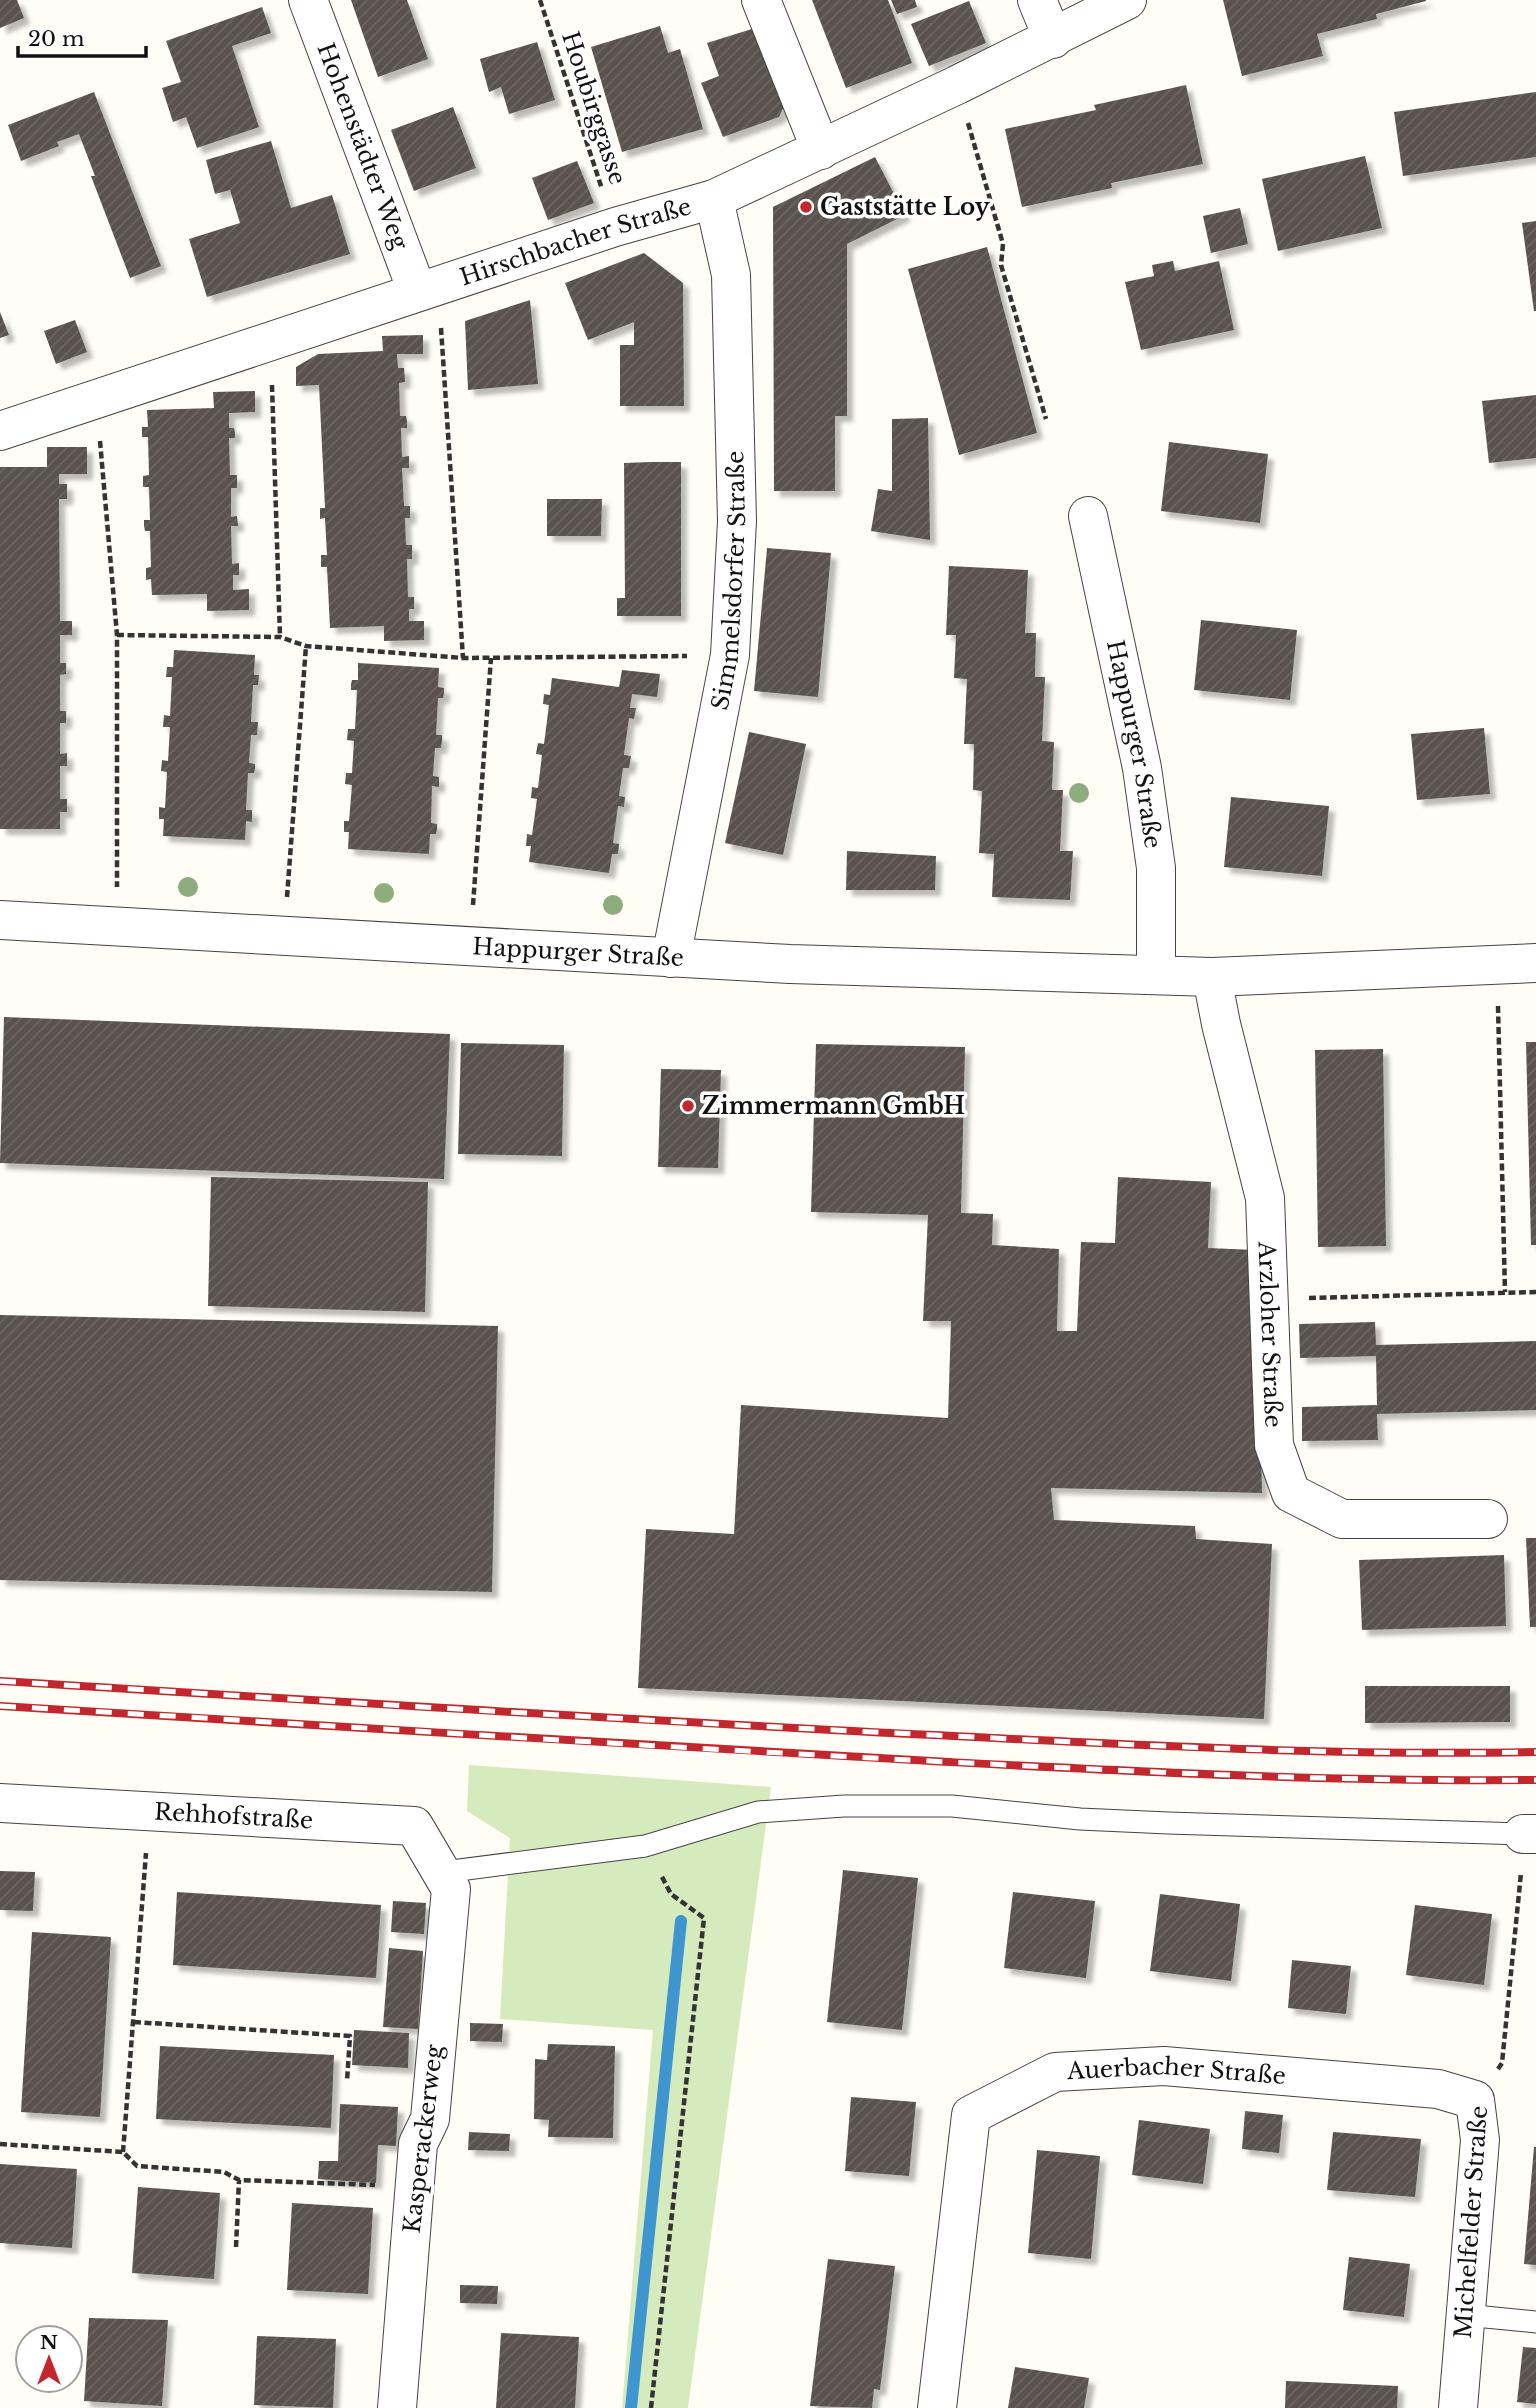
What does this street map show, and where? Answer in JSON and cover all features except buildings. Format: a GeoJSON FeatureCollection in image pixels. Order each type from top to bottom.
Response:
{"type":"FeatureCollection","features":[{"type":"Feature","properties":{"kind":"street","name":"Hohenstädter Weg"},"geometry":{"type":"LineString","coordinates":[[308,0],[427,288]]}},
{"type":"Feature","properties":{"kind":"street"},"geometry":{"type":"LineString","coordinates":[[761,0],[821,150]]}},
{"type":"Feature","properties":{"kind":"street"},"geometry":{"type":"LineString","coordinates":[[1037,0],[1053,39]]}},
{"type":"Feature","properties":{"kind":"street","name":"Hirschbacher Straße"},"geometry":{"type":"LineString","coordinates":[[0,430],[615,227],[714,199],[1053,39],[1127,0]]}},
{"type":"Feature","properties":{"kind":"street","name":"Simmelsdorfer Straße"},"geometry":{"type":"LineString","coordinates":[[671,958],[730,656],[737,521],[731,275],[714,199]]}},
{"type":"Feature","properties":{"kind":"street","name":"Happurger Straße"},"geometry":{"type":"LineString","coordinates":[[1088,516],[1142,768],[1156,868],[1156,975]]}},
{"type":"Feature","properties":{"kind":"street","name":"Happurger Straße"},"geometry":{"type":"LineString","coordinates":[[0,920],[671,958],[1212,977],[1536,963]]}},
{"type":"Feature","properties":{"kind":"street","name":"Arzloher Straße"},"geometry":{"type":"LineString","coordinates":[[1212,977],[1221,1024],[1265,1198],[1274,1445],[1291,1493],[1342,1519],[1488,1519]]}},
{"type":"Feature","properties":{"kind":"street","name":"Rehhofstraße"},"geometry":{"type":"LineString","coordinates":[[0,1803],[414,1826],[444,1872]]}},
{"type":"Feature","properties":{"kind":"street","name":"Kasperackerweg"},"geometry":{"type":"LineString","coordinates":[[397,2408],[418,2144],[430,2119],[451,1889],[444,1872]]}},
{"type":"Feature","properties":{"kind":"street","name":"Auerbacher Straße"},"geometry":{"type":"LineString","coordinates":[[937,2408],[971,2115],[1055,2072],[1164,2066],[1438,2089],[1475,2100]]}},
{"type":"Feature","properties":{"kind":"street","name":"Michelfelder Straße"},"geometry":{"type":"LineString","coordinates":[[1458,2408],[1480,2140],[1475,2100]]}},
{"type":"Feature","properties":{"kind":"lane"},"geometry":{"type":"LineString","coordinates":[[444,1872],[645,1846],[758,1812],[844,1806],[952,1806],[1080,1819],[1168,1824],[1529,1834]]}},
{"type":"Feature","properties":{"kind":"lane"},"geometry":{"type":"LineString","coordinates":[[1465,2315],[1536,2322]]}},
{"type":"Feature","properties":{"kind":"path","name":"Houbirggasse"},"geometry":{"type":"LineString","coordinates":[[540,0],[615,227]]}},
{"type":"Feature","properties":{"kind":"path"},"geometry":{"type":"LineString","coordinates":[[957,85],[1003,244],[1001,265],[1046,419]]}},
{"type":"Feature","properties":{"kind":"path"},"geometry":{"type":"LineString","coordinates":[[427,288],[463,658]]}},
{"type":"Feature","properties":{"kind":"path"},"geometry":{"type":"LineString","coordinates":[[262,343],[273,391],[280,637]]}},
{"type":"Feature","properties":{"kind":"path"},"geometry":{"type":"LineString","coordinates":[[96,398],[117,635],[117,927]]}},
{"type":"Feature","properties":{"kind":"path"},"geometry":{"type":"LineString","coordinates":[[117,635],[280,637],[306,646],[463,658],[730,656]]}},
{"type":"Feature","properties":{"kind":"path"},"geometry":{"type":"LineString","coordinates":[[284,934],[306,646]]}},
{"type":"Feature","properties":{"kind":"path"},"geometry":{"type":"LineString","coordinates":[[469,947],[491,658]]}},
{"type":"Feature","properties":{"kind":"path"},"geometry":{"type":"LineString","coordinates":[[1497,966],[1505,1292]]}},
{"type":"Feature","properties":{"kind":"path"},"geometry":{"type":"LineString","coordinates":[[1269,1299],[1536,1292]]}},
{"type":"Feature","properties":{"kind":"path"},"geometry":{"type":"LineString","coordinates":[[123,2152],[148,1811]]}},
{"type":"Feature","properties":{"kind":"path","name":"Michelfelder Straße"},"geometry":{"type":"LineString","coordinates":[[1475,2100],[1502,2063],[1529,1834]]}},
{"type":"Feature","properties":{"kind":"path"},"geometry":{"type":"LineString","coordinates":[[645,1846],[671,1894],[704,1918],[651,2408]]}},
{"type":"Feature","properties":{"kind":"path"},"geometry":{"type":"LineString","coordinates":[[134,2022],[350,2036],[347,2081]]}},
{"type":"Feature","properties":{"kind":"path"},"geometry":{"type":"LineString","coordinates":[[0,2144],[123,2152],[137,2166],[224,2172],[239,2180],[414,2188]]}},
{"type":"Feature","properties":{"kind":"path"},"geometry":{"type":"LineString","coordinates":[[236,2247],[239,2180]]}},
{"type":"Feature","properties":{"kind":"green space"},"geometry":{"type":"Polygon","coordinates":[[[469,1765],[771,1787],[688,2408],[622,2408],[653,2030],[500,2019],[510,1838],[467,1811],[469,1765]]]}},
{"type":"Feature","properties":{"kind":"waterway"},"geometry":{"type":"LineString","coordinates":[[631,2408],[681,1921]]}},
{"type":"Feature","properties":{"kind":"railway"},"geometry":{"type":"LineString","coordinates":[[0,1681],[817,1729],[1235,1749],[1536,1752]]}},
{"type":"Feature","properties":{"kind":"railway"},"geometry":{"type":"LineString","coordinates":[[0,1706],[1096,1769],[1316,1778],[1536,1780]]}},
{"type":"Feature","properties":{"kind":"place","name":"Gaststätte Loy"},"geometry":{"type":"Point","coordinates":[806,207]}},
{"type":"Feature","properties":{"kind":"place","name":"Zimmermann GmbH"},"geometry":{"type":"Point","coordinates":[688,1106]}}]}
